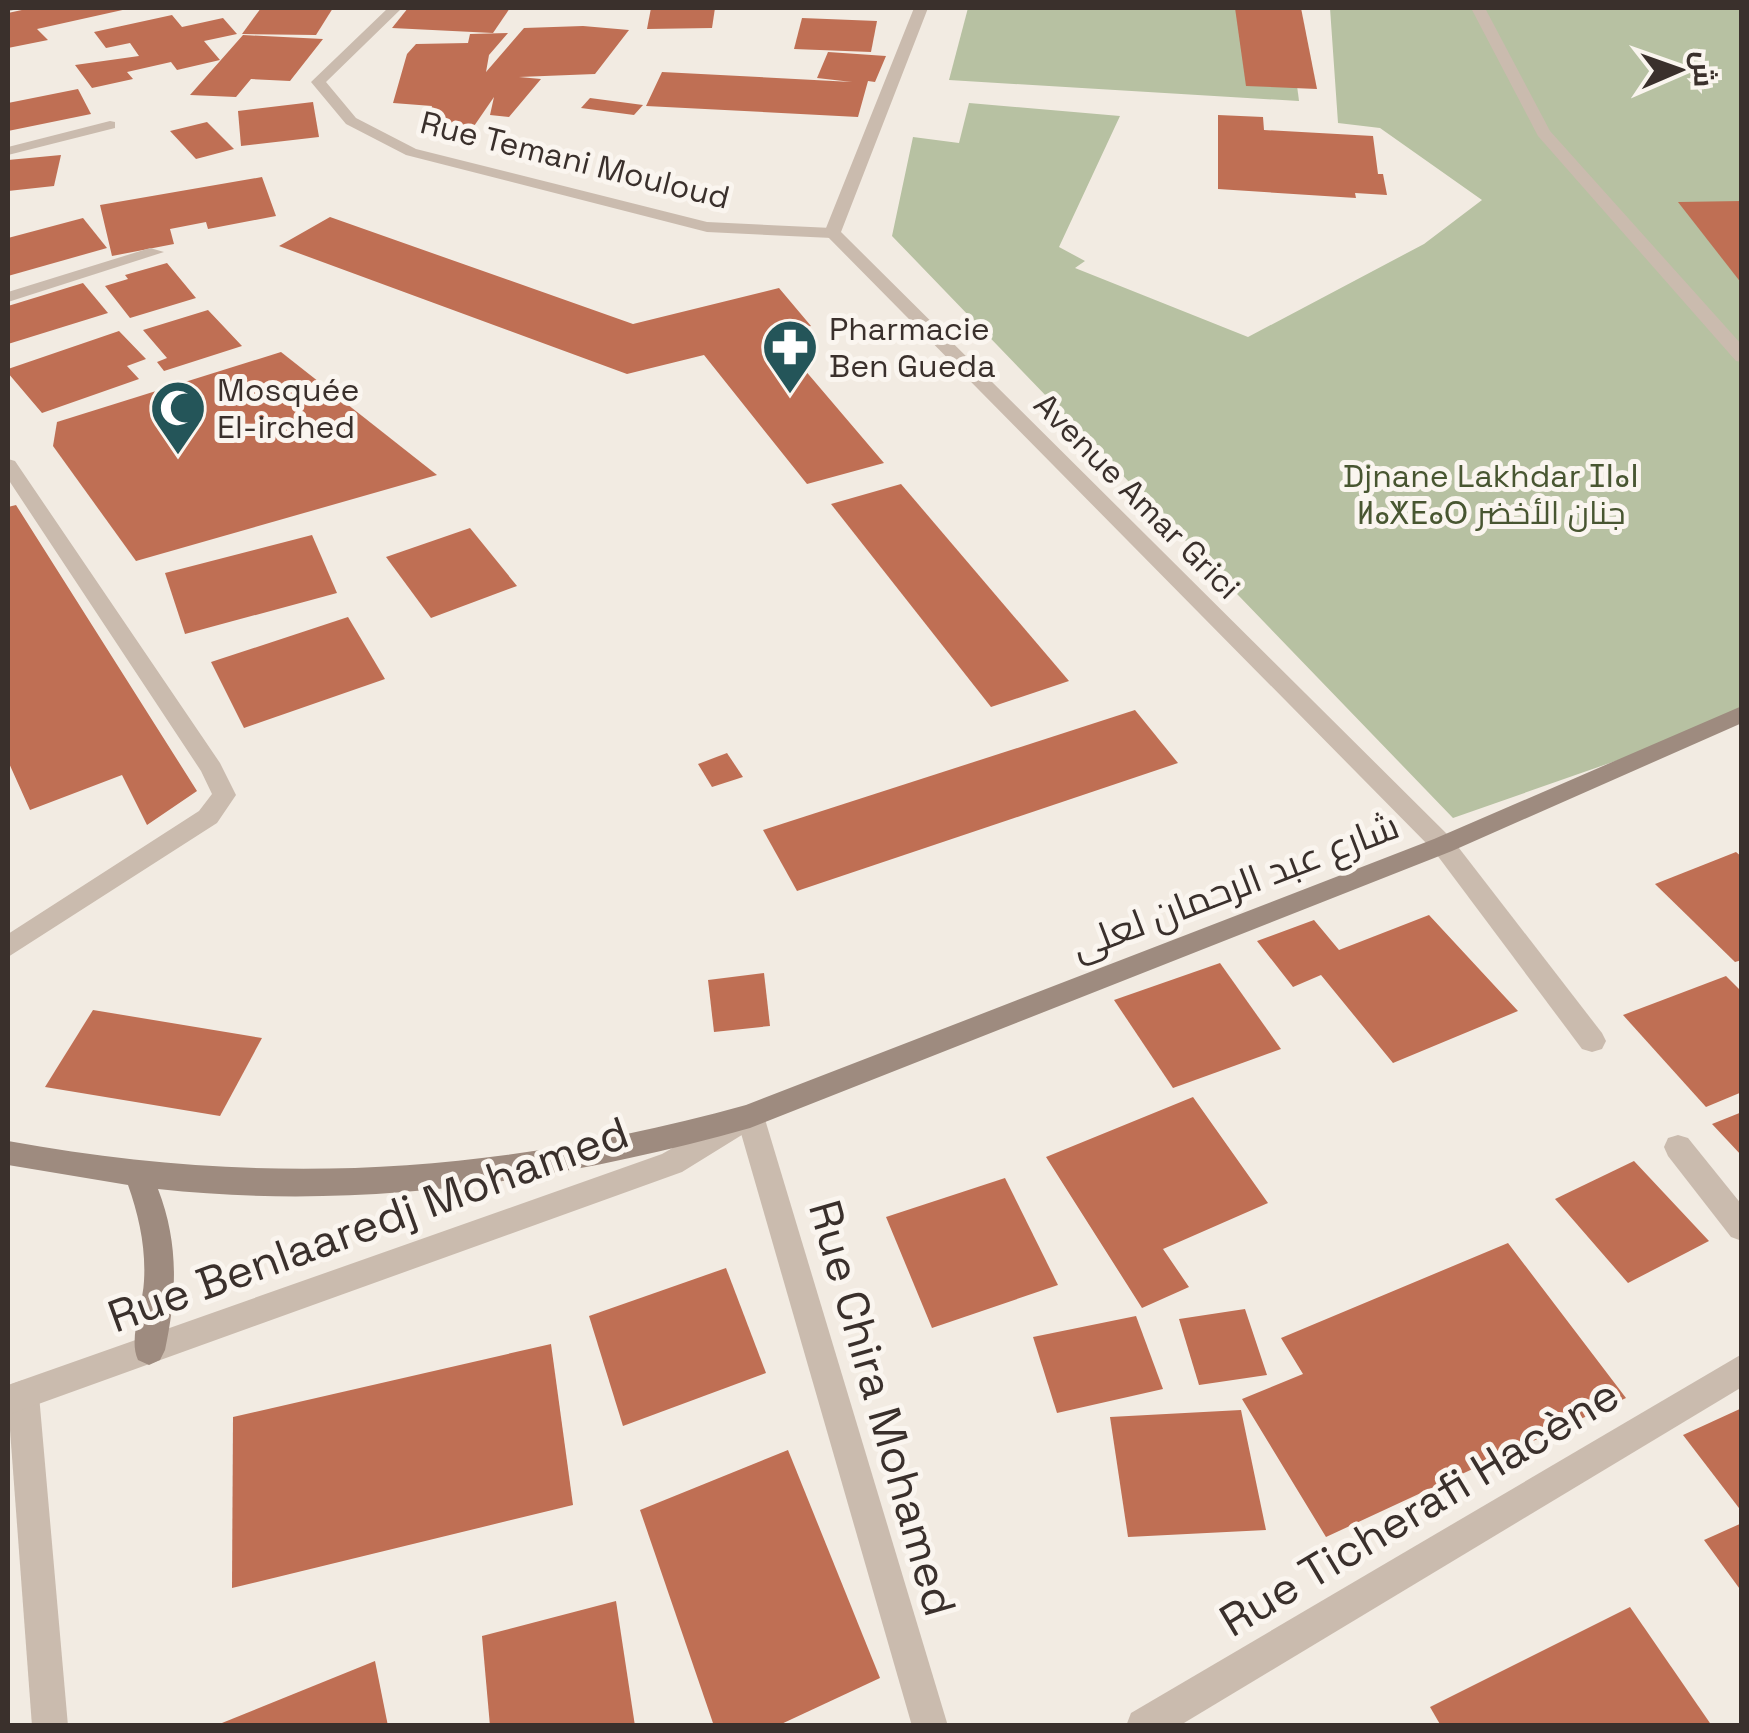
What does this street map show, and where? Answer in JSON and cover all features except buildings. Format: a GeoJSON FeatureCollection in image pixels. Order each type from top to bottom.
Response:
{"type":"FeatureCollection","features":[{"type":"Feature","properties":{"kind":"main road","name":"شارع عبد الرحمان لعلى"},"geometry":{"type":"LineString","coordinates":[[8,1152],[139,1176],[269,1184],[404,1180],[538,1164],[688,1136],[750,1116],[1443,845],[1742,714]]}},
{"type":"Feature","properties":{"kind":"main road"},"geometry":{"type":"LineString","coordinates":[[139,1176],[154,1213],[162,1255],[161,1301],[149,1350]]}},
{"type":"Feature","properties":{"kind":"street","name":"Rue Temani Mouloud"},"geometry":{"type":"LineString","coordinates":[[395,8],[318,82],[351,122],[411,152],[707,227],[832,233]]}},
{"type":"Feature","properties":{"kind":"street"},"geometry":{"type":"LineString","coordinates":[[832,233],[922,8]]}},
{"type":"Feature","properties":{"kind":"street"},"geometry":{"type":"LineString","coordinates":[[1478,8],[1542,132],[1742,358]]}},
{"type":"Feature","properties":{"kind":"street"},"geometry":{"type":"LineString","coordinates":[[8,151],[110,124]]}},
{"type":"Feature","properties":{"kind":"street","name":"Avenue Amar Grici"},"geometry":{"type":"LineString","coordinates":[[832,233],[1443,845],[1592,1041]]}},
{"type":"Feature","properties":{"kind":"street"},"geometry":{"type":"LineString","coordinates":[[8,297],[156,252]]}},
{"type":"Feature","properties":{"kind":"street"},"geometry":{"type":"LineString","coordinates":[[8,466],[212,769],[224,795],[208,817],[8,947]]}},
{"type":"Feature","properties":{"kind":"street","name":"Rue Benlaaredj Mohamed"},"geometry":{"type":"LineString","coordinates":[[15,1398],[672,1163],[694,1154],[750,1116]]}},
{"type":"Feature","properties":{"kind":"street","name":"Rue Chira Mohamed"},"geometry":{"type":"LineString","coordinates":[[750,1116],[930,1726]]}},
{"type":"Feature","properties":{"kind":"street"},"geometry":{"type":"LineString","coordinates":[[1678,1146],[1742,1228]]}},
{"type":"Feature","properties":{"kind":"street","name":"Rue Ticherafi Hacène"},"geometry":{"type":"LineString","coordinates":[[1144,1726],[1742,1369]]}},
{"type":"Feature","properties":{"kind":"street"},"geometry":{"type":"LineString","coordinates":[[15,1398],[50,1726]]}},
{"type":"Feature","properties":{"kind":"green space"},"geometry":{"type":"Polygon","coordinates":[[[968,8],[1287,8],[1299,101],[949,80],[968,8]]]}},
{"type":"Feature","properties":{"kind":"green space","name":"Djnane Lakhdar ⵊⵏⴰⵏ ⵍⴰⵅⴹⴰⵔ جنان الأخضر"},"geometry":{"type":"Polygon","coordinates":[[[1330,8],[1741,8],[1741,717],[1453,818],[892,236],[913,137],[959,143],[969,103],[1120,116],[1059,247],[1085,261],[1075,268],[1248,337],[1424,244],[1482,200],[1380,128],[1338,123],[1330,8]]]}},
{"type":"Feature","properties":{"kind":"place","name":"Pharmacie Ben Gueda"},"geometry":{"type":"Point","coordinates":[790,396]}},
{"type":"Feature","properties":{"kind":"place","name":"Mosquée El-irched"},"geometry":{"type":"Point","coordinates":[178,457]}}]}
